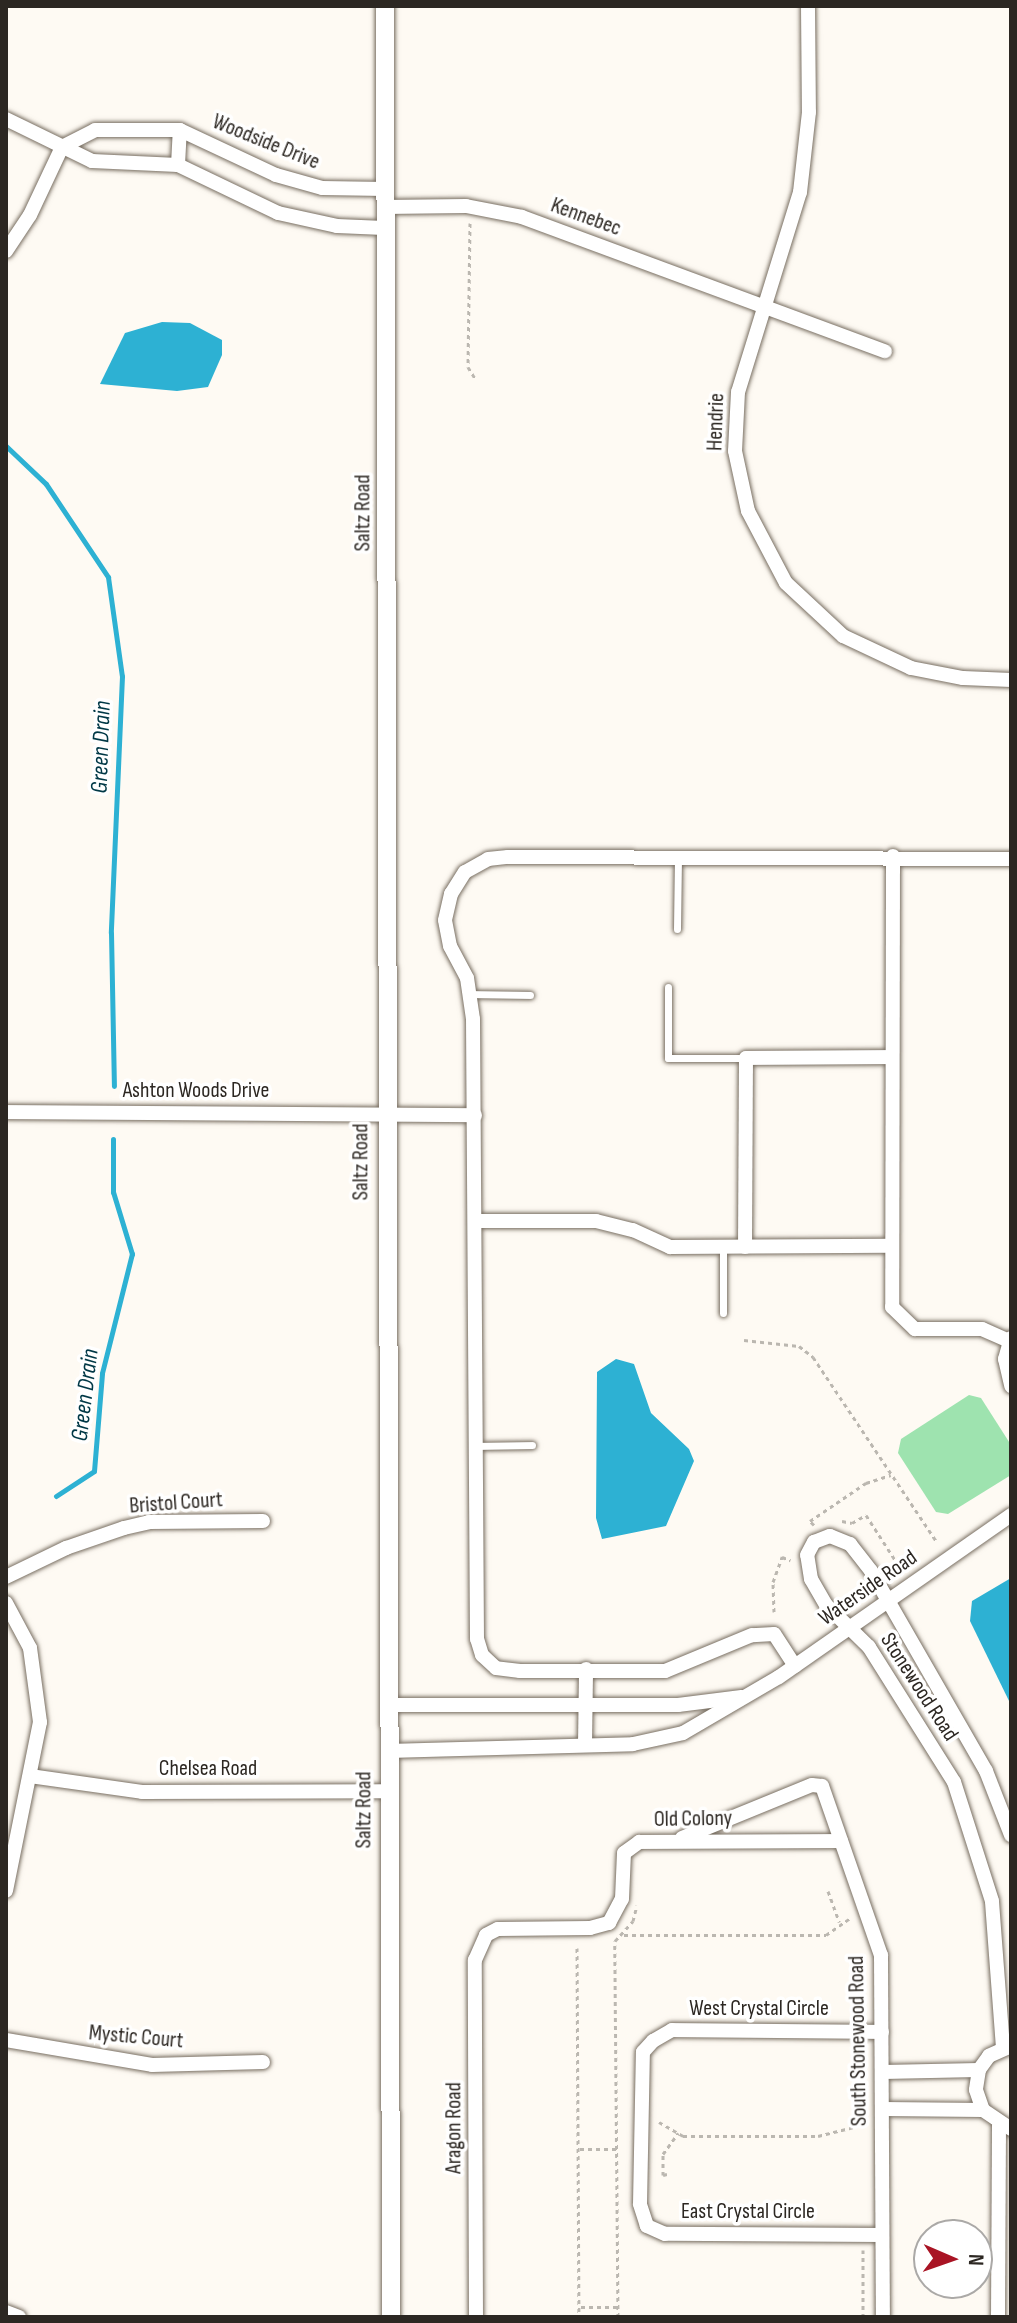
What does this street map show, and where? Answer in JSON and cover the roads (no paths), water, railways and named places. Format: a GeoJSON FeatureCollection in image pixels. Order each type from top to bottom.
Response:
{"type":"FeatureCollection","features":[{"type":"Feature","properties":{"kind":"street","name":"Saltz Road"},"geometry":{"type":"LineString","coordinates":[[385,6],[385,1114],[391,2317]]}},
{"type":"Feature","properties":{"kind":"street","name":"Hendrie"},"geometry":{"type":"LineString","coordinates":[[808,6],[803,177],[741,377],[735,451],[748,511],[786,583],[816,615],[876,655],[941,675],[1011,680]]}},
{"type":"Feature","properties":{"kind":"street"},"geometry":{"type":"LineString","coordinates":[[6,119],[92,161],[178,165],[278,213],[337,226],[384,228]]}},
{"type":"Feature","properties":{"kind":"street","name":"Woodside Drive"},"geometry":{"type":"LineString","coordinates":[[62,147],[95,130],[180,130],[276,175],[322,188],[384,198]]}},
{"type":"Feature","properties":{"kind":"street","name":"Woodside Drive"},"geometry":{"type":"LineString","coordinates":[[178,165],[180,130]]}},
{"type":"Feature","properties":{"kind":"street"},"geometry":{"type":"LineString","coordinates":[[6,251],[30,215],[62,147]]}},
{"type":"Feature","properties":{"kind":"street","name":"Kennebec"},"geometry":{"type":"LineString","coordinates":[[384,198],[454,205],[522,217],[885,351]]}},
{"type":"Feature","properties":{"kind":"street"},"geometry":{"type":"LineString","coordinates":[[893,856],[891,1299],[902,1321],[925,1331],[982,1329],[1010,1340],[1005,1359],[1011,1386]]}},
{"type":"Feature","properties":{"kind":"street"},"geometry":{"type":"LineString","coordinates":[[795,1666],[774,1634],[752,1635],[665,1671],[496,1668],[482,1655],[477,1639],[475,1115],[469,994],[445,920],[451,894],[465,872],[488,859],[508,857],[893,856],[1011,859]]}},
{"type":"Feature","properties":{"kind":"street"},"geometry":{"type":"LineString","coordinates":[[745,1247],[746,1058],[892,1057]]}},
{"type":"Feature","properties":{"kind":"street","name":"Ashton Woods Drive"},"geometry":{"type":"LineString","coordinates":[[6,1112],[475,1115]]}},
{"type":"Feature","properties":{"kind":"street"},"geometry":{"type":"LineString","coordinates":[[476,1221],[596,1221],[633,1230],[670,1247],[891,1246]]}},
{"type":"Feature","properties":{"kind":"street","name":"Waterside Road"},"geometry":{"type":"LineString","coordinates":[[388,1751],[633,1744],[683,1733],[795,1666],[1011,1515]]}},
{"type":"Feature","properties":{"kind":"street","name":"Bristol Court"},"geometry":{"type":"LineString","coordinates":[[6,1577],[66,1548],[136,1525],[263,1521]]}},
{"type":"Feature","properties":{"kind":"street","name":"Stonewood Road"},"geometry":{"type":"LineString","coordinates":[[1007,2047],[992,1901],[954,1782],[869,1647],[826,1605],[811,1579],[807,1555],[814,1542],[830,1536],[850,1544],[979,1757],[1011,1835]]}},
{"type":"Feature","properties":{"kind":"street"},"geometry":{"type":"LineString","coordinates":[[6,1603],[36,1672],[40,1722],[6,1891]]}},
{"type":"Feature","properties":{"kind":"street"},"geometry":{"type":"LineString","coordinates":[[585,1745],[586,1669]]}},
{"type":"Feature","properties":{"kind":"street","name":"Waterside Road"},"geometry":{"type":"LineString","coordinates":[[387,1705],[678,1705],[749,1696]]}},
{"type":"Feature","properties":{"kind":"street","name":"Chelsea Road"},"geometry":{"type":"LineString","coordinates":[[30,1776],[142,1792],[388,1791]]}},
{"type":"Feature","properties":{"kind":"street","name":"South Stonewood Road"},"geometry":{"type":"LineString","coordinates":[[675,1840],[812,1785],[822,1786],[881,1955],[883,2317]]}},
{"type":"Feature","properties":{"kind":"street","name":"Old Colony"},"geometry":{"type":"LineString","coordinates":[[482,1941],[498,1929],[590,1928],[609,1923],[622,1899],[623,1859],[630,1846],[675,1840],[841,1841]]}},
{"type":"Feature","properties":{"kind":"street","name":"Aragon Road"},"geometry":{"type":"LineString","coordinates":[[476,2317],[475,1960],[482,1941]]}},
{"type":"Feature","properties":{"kind":"street","name":"West Crystal Circle"},"geometry":{"type":"LineString","coordinates":[[643,2052],[672,2030],[882,2032]]}},
{"type":"Feature","properties":{"kind":"street","name":"Mystic Court"},"geometry":{"type":"LineString","coordinates":[[6,2040],[140,2064],[263,2062]]}},
{"type":"Feature","properties":{"kind":"street"},"geometry":{"type":"LineString","coordinates":[[883,2072],[979,2070],[1007,2047]]}},
{"type":"Feature","properties":{"kind":"street","name":"East Crystal Circle"},"geometry":{"type":"LineString","coordinates":[[643,2052],[640,2204],[647,2226],[665,2234],[882,2235]]}},
{"type":"Feature","properties":{"kind":"street"},"geometry":{"type":"LineString","coordinates":[[979,2070],[976,2090],[983,2110],[1005,2127],[998,2317]]}},
{"type":"Feature","properties":{"kind":"street"},"geometry":{"type":"LineString","coordinates":[[883,2109],[983,2110]]}},
{"type":"Feature","properties":{"kind":"street"},"geometry":{"type":"LineString","coordinates":[[6,2312],[19,2317]]}},
{"type":"Feature","properties":{"kind":"lane"},"geometry":{"type":"LineString","coordinates":[[677,929],[678,857]]}},
{"type":"Feature","properties":{"kind":"lane"},"geometry":{"type":"LineString","coordinates":[[668,987],[668,1058],[746,1058]]}},
{"type":"Feature","properties":{"kind":"lane"},"geometry":{"type":"LineString","coordinates":[[469,994],[530,995]]}},
{"type":"Feature","properties":{"kind":"lane"},"geometry":{"type":"LineString","coordinates":[[723,1247],[723,1313]]}},
{"type":"Feature","properties":{"kind":"lane"},"geometry":{"type":"LineString","coordinates":[[476,1446],[532,1445]]}},
{"type":"Feature","properties":{"kind":"water"},"geometry":{"type":"Polygon","coordinates":[[[162,322],[190,323],[222,340],[222,355],[208,387],[177,391],[100,384],[125,333],[162,322]]]}},
{"type":"Feature","properties":{"kind":"water"},"geometry":{"type":"Polygon","coordinates":[[[616,1359],[634,1364],[651,1413],[689,1449],[694,1461],[666,1526],[602,1539],[596,1518],[597,1372],[616,1359]]]}},
{"type":"Feature","properties":{"kind":"water"},"geometry":{"type":"Polygon","coordinates":[[[1011,1578],[1011,1705],[970,1621],[972,1601],[1011,1578]]]}},
{"type":"Feature","properties":{"kind":"waterway","name":"Green Drain"},"geometry":{"type":"LineString","coordinates":[[6,446],[46,484],[108,577],[122,676],[111,933],[114,1086]]}},
{"type":"Feature","properties":{"kind":"waterway","name":"Green Drain"},"geometry":{"type":"LineString","coordinates":[[56,1496],[94,1471],[102,1373],[132,1254],[113,1192],[113,1139]]}}]}
